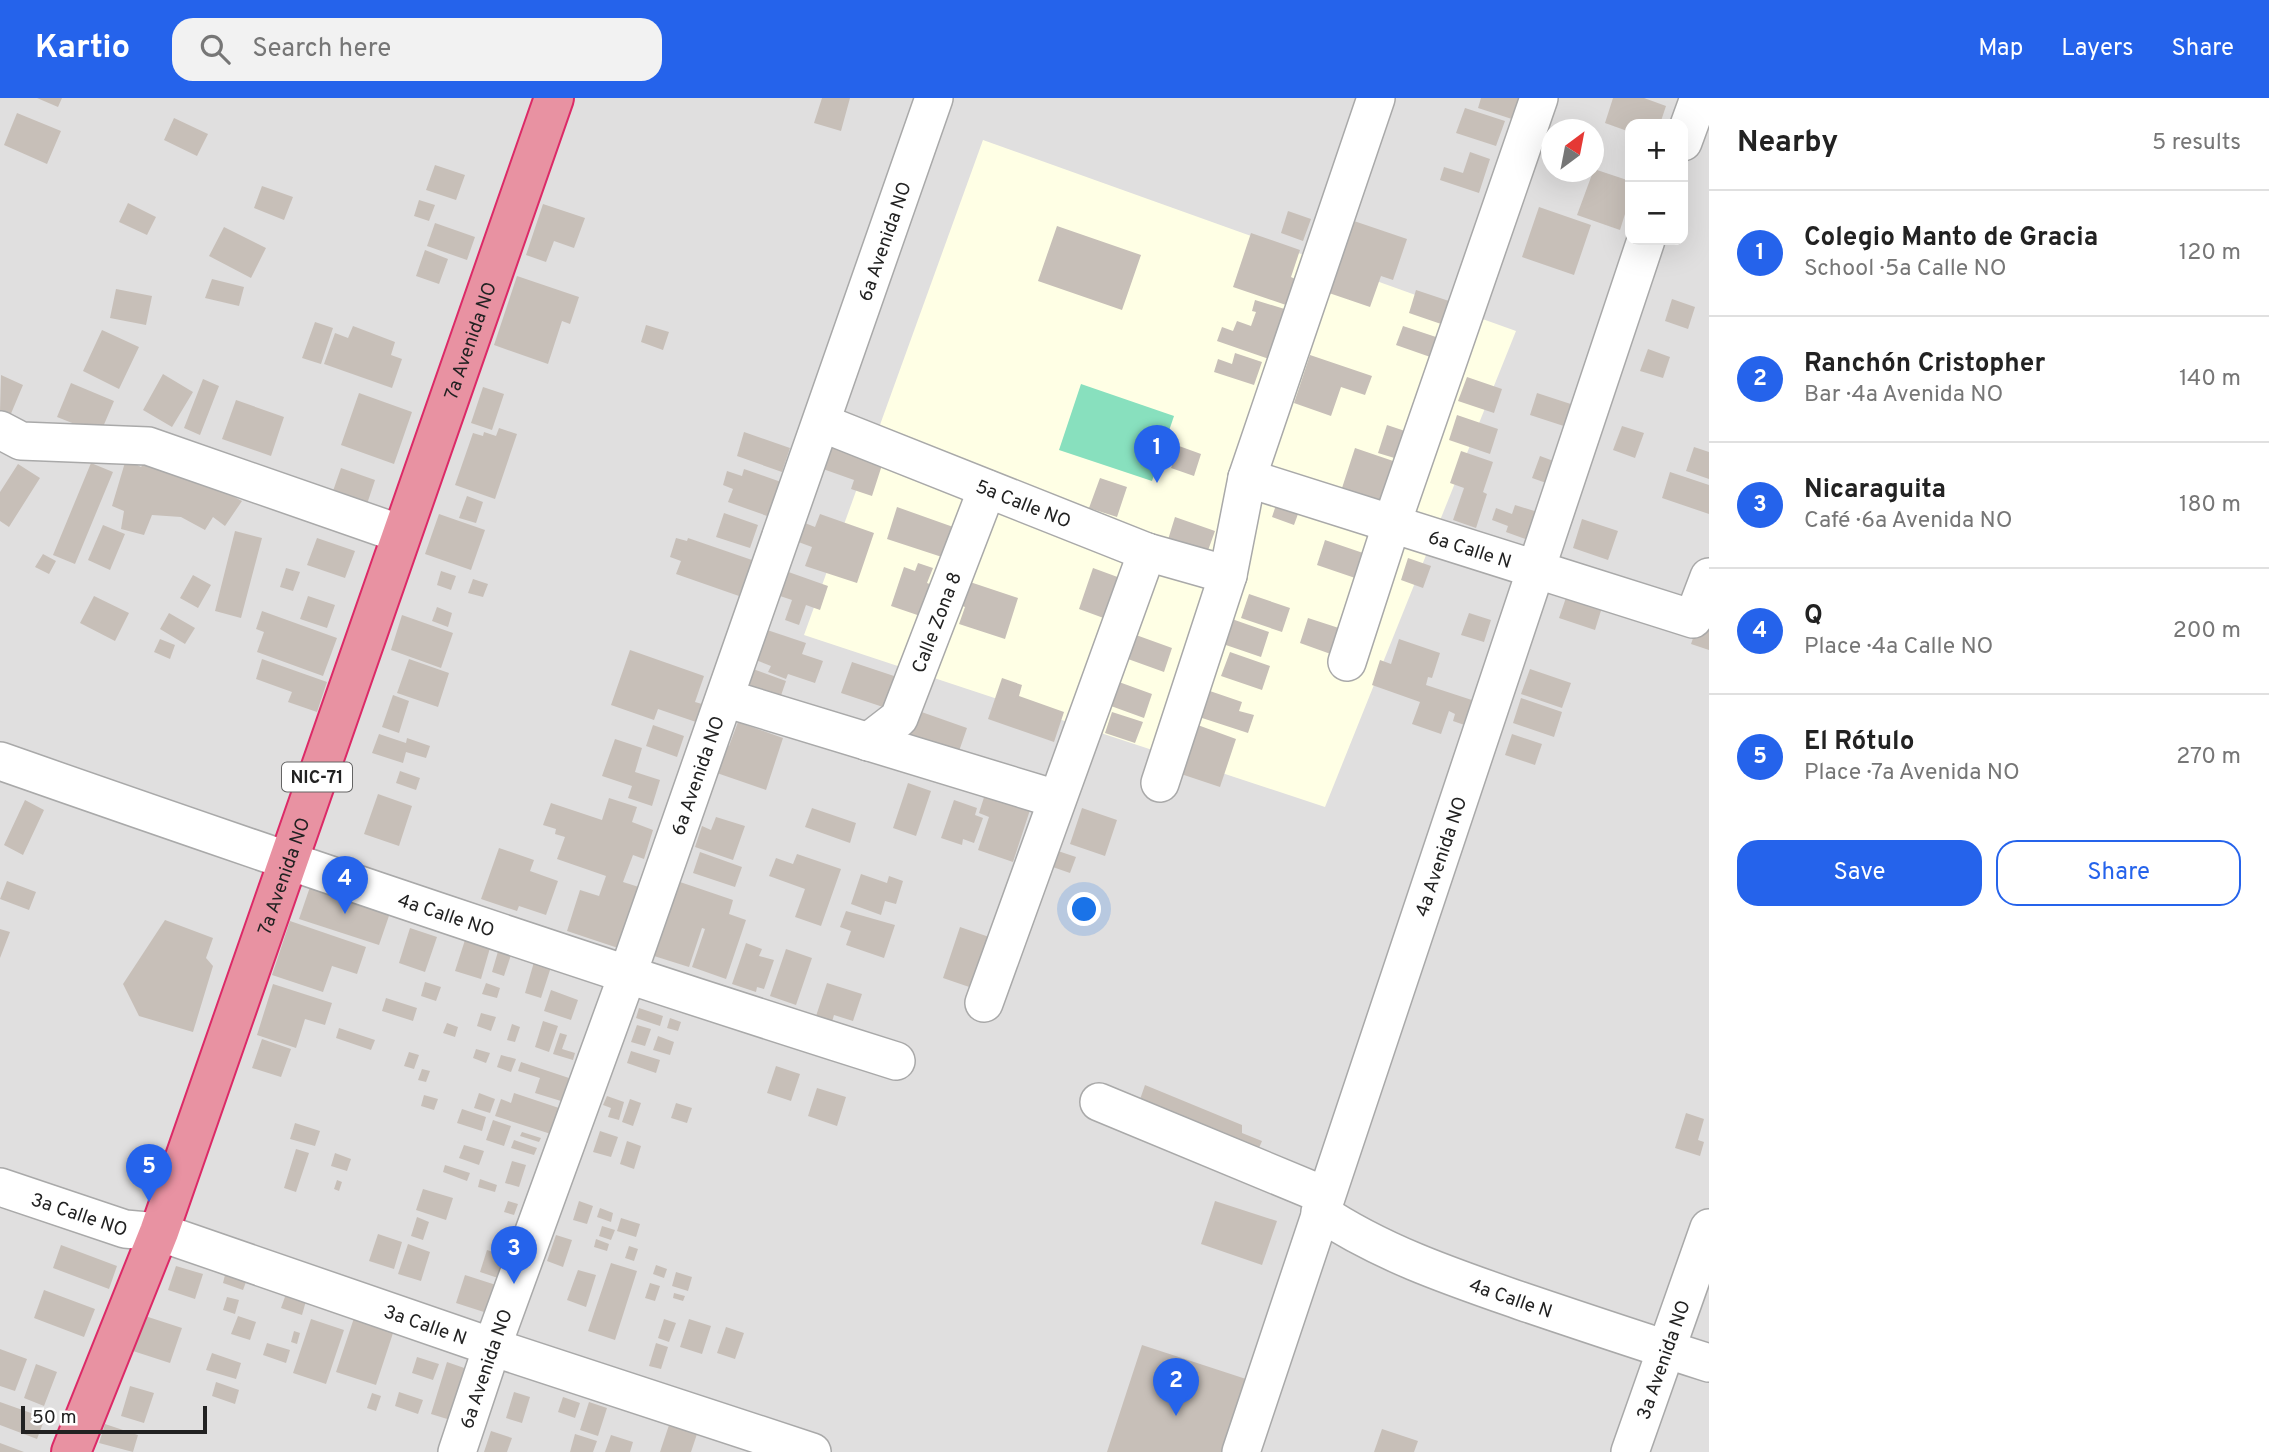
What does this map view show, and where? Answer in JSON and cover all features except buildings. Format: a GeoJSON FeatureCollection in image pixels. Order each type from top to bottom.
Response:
{"type":"FeatureCollection","features":[{"type":"Feature","properties":{"kind":"highway","name":"7a Avenida NO"},"geometry":{"type":"LineString","coordinates":[[71,1452],[159,1232],[554,98]]}},
{"type":"Feature","properties":{"kind":"street","name":"6a Avenida NO"},"geometry":{"type":"LineString","coordinates":[[457,1452],[492,1347],[822,423],[934,98]]}},
{"type":"Feature","properties":{"kind":"street"},"geometry":{"type":"LineString","coordinates":[[1160,783],[1228,575],[1247,478],[1376,98]]}},
{"type":"Feature","properties":{"kind":"street"},"geometry":{"type":"LineString","coordinates":[[1347,662],[1392,523],[1539,98]]}},
{"type":"Feature","properties":{"kind":"street"},"geometry":{"type":"LineString","coordinates":[[1688,128],[1699,98]]}},
{"type":"Feature","properties":{"kind":"street","name":"4a Avenida NO"},"geometry":{"type":"LineString","coordinates":[[1241,1452],[1642,249]]}},
{"type":"Feature","properties":{"kind":"street","name":"5a Calle NO"},"geometry":{"type":"LineString","coordinates":[[822,423],[1147,552],[1228,575]]}},
{"type":"Feature","properties":{"kind":"street"},"geometry":{"type":"LineString","coordinates":[[10,436],[148,446],[401,534]]}},
{"type":"Feature","properties":{"kind":"street","name":"6a Calle N"},"geometry":{"type":"LineString","coordinates":[[1247,478],[1693,619],[1709,578]]}},
{"type":"Feature","properties":{"kind":"street","name":"Calle Zona 8"},"geometry":{"type":"LineString","coordinates":[[868,742],[899,718],[987,489]]}},
{"type":"Feature","properties":{"kind":"street"},"geometry":{"type":"LineString","coordinates":[[984,1003],[1147,552]]}},
{"type":"Feature","properties":{"kind":"street"},"geometry":{"type":"LineString","coordinates":[[725,698],[1056,799]]}},
{"type":"Feature","properties":{"kind":"street","name":"4a Calle NO"},"geometry":{"type":"LineString","coordinates":[[0,761],[627,975],[896,1061]]}},
{"type":"Feature","properties":{"kind":"street","name":"4a Calle N"},"geometry":{"type":"LineString","coordinates":[[1098,1102],[1323,1204],[1343,1227],[1445,1275],[1709,1363]]}},
{"type":"Feature","properties":{"kind":"street","name":"3a Calle NO"},"geometry":{"type":"LineString","coordinates":[[0,1187],[125,1229],[159,1232]]}},
{"type":"Feature","properties":{"kind":"street","name":"3a Avenida NO"},"geometry":{"type":"LineString","coordinates":[[1630,1452],[1709,1228]]}},
{"type":"Feature","properties":{"kind":"street","name":"3a Calle N"},"geometry":{"type":"LineString","coordinates":[[159,1232],[492,1347],[812,1452]]}},
{"type":"Feature","properties":{"kind":"shaded area"},"geometry":{"type":"Polygon","coordinates":[[[0,98],[1709,98],[1709,1452],[0,1452],[0,98]]]}},
{"type":"Feature","properties":{"kind":"shaded area"},"geometry":{"type":"Polygon","coordinates":[[[983,140],[1516,331],[1325,807],[804,635],[983,140]]]}},
{"type":"Feature","properties":{"kind":"green space"},"geometry":{"type":"Polygon","coordinates":[[[1081,384],[1174,416],[1152,481],[1059,450],[1081,384]]]}},
{"type":"Feature","properties":{"kind":"place","name":"Colegio Manto de Gracia"},"geometry":{"type":"Point","coordinates":[1157,483]}},
{"type":"Feature","properties":{"kind":"place","name":"Q"},"geometry":{"type":"Point","coordinates":[345,914]}},
{"type":"Feature","properties":{"kind":"place","name":"El Rótulo"},"geometry":{"type":"Point","coordinates":[149,1202]}},
{"type":"Feature","properties":{"kind":"place","name":"Nicaraguita"},"geometry":{"type":"Point","coordinates":[514,1284]}},
{"type":"Feature","properties":{"kind":"place","name":"Ranchón Cristopher"},"geometry":{"type":"Point","coordinates":[1176,1416]}}]}
